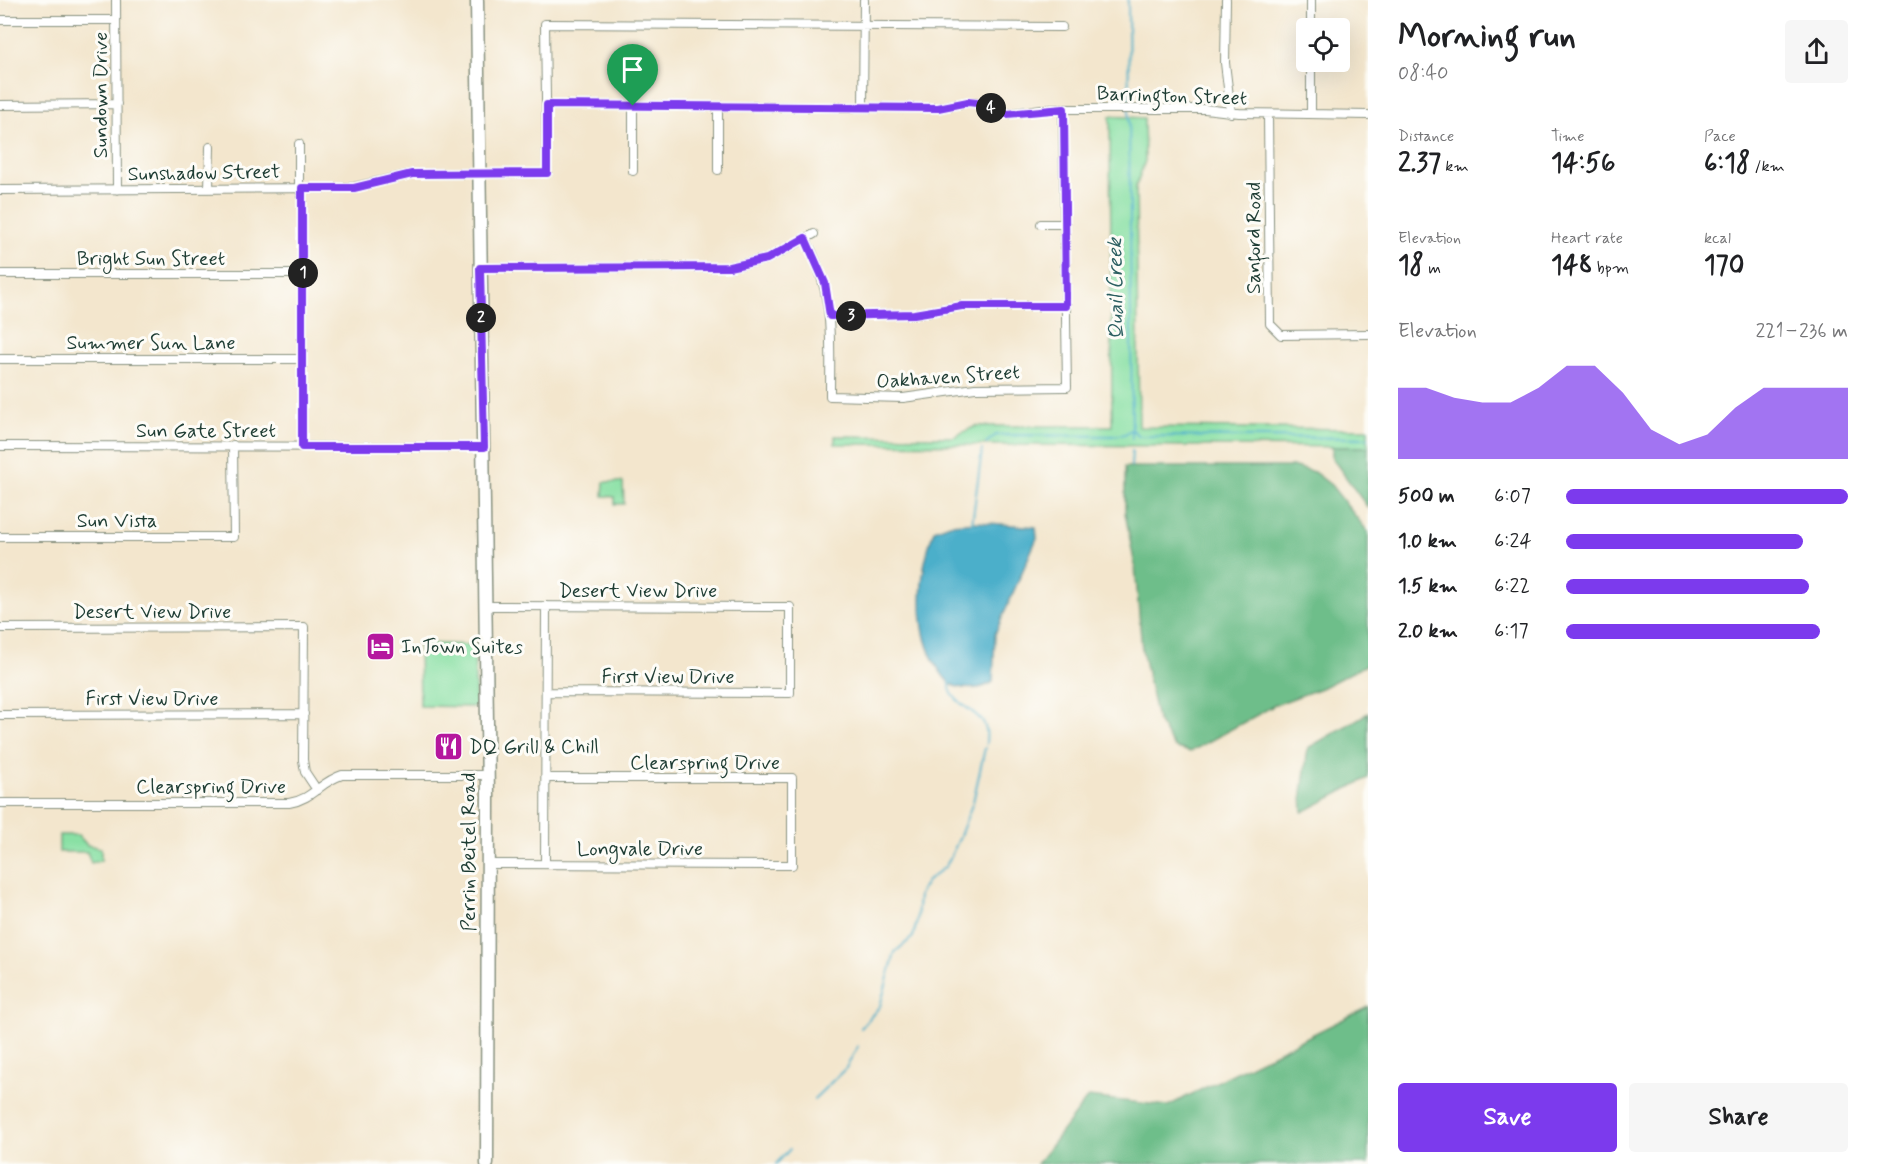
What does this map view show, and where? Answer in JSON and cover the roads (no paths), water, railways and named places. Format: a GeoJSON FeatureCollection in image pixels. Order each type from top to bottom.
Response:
{"type":"FeatureCollection","features":[{"type":"Feature","properties":{"kind":"main road","name":"Perrin Beitel Road"},"geometry":{"type":"LineString","coordinates":[[477,0],[487,775],[487,1164]]}},
{"type":"Feature","properties":{"kind":"street","name":"Sundown Drive"},"geometry":{"type":"LineString","coordinates":[[116,0],[117,190]]}},
{"type":"Feature","properties":{"kind":"street"},"geometry":{"type":"LineString","coordinates":[[863,108],[864,0]]}},
{"type":"Feature","properties":{"kind":"street"},"geometry":{"type":"LineString","coordinates":[[1226,0],[1225,63],[1232,112]]}},
{"type":"Feature","properties":{"kind":"street"},"geometry":{"type":"LineString","coordinates":[[1311,0],[1311,18]]}},
{"type":"Feature","properties":{"kind":"street"},"geometry":{"type":"LineString","coordinates":[[0,20],[116,20]]}},
{"type":"Feature","properties":{"kind":"street"},"geometry":{"type":"LineString","coordinates":[[547,105],[545,24],[1062,27]]}},
{"type":"Feature","properties":{"kind":"street"},"geometry":{"type":"LineString","coordinates":[[1311,72],[1311,114]]}},
{"type":"Feature","properties":{"kind":"street","name":"Barrington Street"},"geometry":{"type":"LineString","coordinates":[[547,105],[938,108],[968,102],[985,104],[1007,114],[1064,109],[1205,109],[1268,114],[1368,115]]}},
{"type":"Feature","properties":{"kind":"street"},"geometry":{"type":"LineString","coordinates":[[0,105],[117,104]]}},
{"type":"Feature","properties":{"kind":"street","name":"Sunshadow Street"},"geometry":{"type":"LineString","coordinates":[[0,190],[354,188],[412,174],[547,173],[547,105]]}},
{"type":"Feature","properties":{"kind":"street"},"geometry":{"type":"LineString","coordinates":[[633,106],[633,171]]}},
{"type":"Feature","properties":{"kind":"street"},"geometry":{"type":"LineString","coordinates":[[718,106],[718,170]]}},
{"type":"Feature","properties":{"kind":"street"},"geometry":{"type":"LineString","coordinates":[[805,238],[825,283],[830,316],[914,314],[962,306],[1066,306],[1064,109]]}},
{"type":"Feature","properties":{"kind":"street","name":"Sanford Road"},"geometry":{"type":"LineString","coordinates":[[1268,114],[1270,320],[1278,334],[1368,334]]}},
{"type":"Feature","properties":{"kind":"street"},"geometry":{"type":"LineString","coordinates":[[299,144],[303,274],[302,447]]}},
{"type":"Feature","properties":{"kind":"street"},"geometry":{"type":"LineString","coordinates":[[209,189],[210,147]]}},
{"type":"Feature","properties":{"kind":"street"},"geometry":{"type":"LineString","coordinates":[[1041,224],[1065,224]]}},
{"type":"Feature","properties":{"kind":"street"},"geometry":{"type":"LineString","coordinates":[[480,268],[729,267],[767,259],[814,234]]}},
{"type":"Feature","properties":{"kind":"street","name":"Bright Sun Street"},"geometry":{"type":"LineString","coordinates":[[0,274],[303,274]]}},
{"type":"Feature","properties":{"kind":"street","name":"Oakhaven Street"},"geometry":{"type":"LineString","coordinates":[[830,316],[830,396],[903,398],[975,387],[1067,387],[1066,306]]}},
{"type":"Feature","properties":{"kind":"street","name":"Summer Sun Lane"},"geometry":{"type":"LineString","coordinates":[[0,359],[302,358]]}},
{"type":"Feature","properties":{"kind":"street","name":"Sun Gate Street"},"geometry":{"type":"LineString","coordinates":[[0,446],[484,447]]}},
{"type":"Feature","properties":{"kind":"street","name":"Sun Vista"},"geometry":{"type":"LineString","coordinates":[[0,537],[234,537],[233,446]]}},
{"type":"Feature","properties":{"kind":"street","name":"Desert View Drive"},"geometry":{"type":"LineString","coordinates":[[485,606],[790,607],[790,693]]}},
{"type":"Feature","properties":{"kind":"street"},"geometry":{"type":"LineString","coordinates":[[545,864],[546,606]]}},
{"type":"Feature","properties":{"kind":"street","name":"Desert View Drive"},"geometry":{"type":"LineString","coordinates":[[0,628],[304,627],[304,714]]}},
{"type":"Feature","properties":{"kind":"street","name":"First View Drive"},"geometry":{"type":"LineString","coordinates":[[546,692],[790,693]]}},
{"type":"Feature","properties":{"kind":"street"},"geometry":{"type":"LineString","coordinates":[[304,714],[305,772],[318,790]]}},
{"type":"Feature","properties":{"kind":"street","name":"First View Drive"},"geometry":{"type":"LineString","coordinates":[[0,715],[304,714]]}},
{"type":"Feature","properties":{"kind":"street","name":"Clearspring Drive"},"geometry":{"type":"LineString","coordinates":[[0,803],[289,803],[303,801],[334,778],[350,774],[487,775]]}},
{"type":"Feature","properties":{"kind":"street","name":"Clearspring Drive"},"geometry":{"type":"LineString","coordinates":[[546,778],[792,778],[792,865]]}},
{"type":"Feature","properties":{"kind":"street","name":"Longvale Drive"},"geometry":{"type":"LineString","coordinates":[[487,864],[792,865]]}},
{"type":"Feature","properties":{"kind":"water"},"geometry":{"type":"Polygon","coordinates":[[[978,522],[1036,527],[1037,538],[995,634],[993,682],[976,688],[967,688],[955,686],[949,682],[930,653],[922,618],[922,582],[934,530],[950,524],[978,522]]]}},
{"type":"Feature","properties":{"kind":"waterway","name":"Quail Creek"},"geometry":{"type":"LineString","coordinates":[[1128,0],[1132,438]]}},
{"type":"Feature","properties":{"kind":"waterway"},"geometry":{"type":"LineString","coordinates":[[1132,429],[1138,436],[1368,438]]}},
{"type":"Feature","properties":{"kind":"waterway","name":"Quail Creek"},"geometry":{"type":"LineString","coordinates":[[986,443],[996,435],[1112,436],[1125,434],[1132,429]]}},
{"type":"Feature","properties":{"kind":"waterway","name":"Quail Creek"},"geometry":{"type":"LineString","coordinates":[[972,524],[982,450]]}},
{"type":"Feature","properties":{"kind":"waterway"},"geometry":{"type":"LineString","coordinates":[[1131,466],[1132,451]]}},
{"type":"Feature","properties":{"kind":"waterway","name":"Quail Creek"},"geometry":{"type":"LineString","coordinates":[[950,682],[954,696],[983,723],[986,744]]}},
{"type":"Feature","properties":{"kind":"waterway","name":"Quail Creek"},"geometry":{"type":"LineString","coordinates":[[861,1028],[880,1006],[895,952],[913,937],[919,895],[926,882],[946,866],[958,841],[973,802],[985,748]]}},
{"type":"Feature","properties":{"kind":"waterway","name":"Quail Creek"},"geometry":{"type":"LineString","coordinates":[[814,1099],[846,1068],[858,1046]]}},
{"type":"Feature","properties":{"kind":"waterway","name":"Quail Creek"},"geometry":{"type":"LineString","coordinates":[[776,1164],[790,1149]]}},
{"type":"Feature","properties":{"kind":"place","name":"InTown Suites"},"geometry":{"type":"Point","coordinates":[380,646]}},
{"type":"Feature","properties":{"kind":"place","name":"DQ Grill & Chill"},"geometry":{"type":"Point","coordinates":[448,746]}}]}
